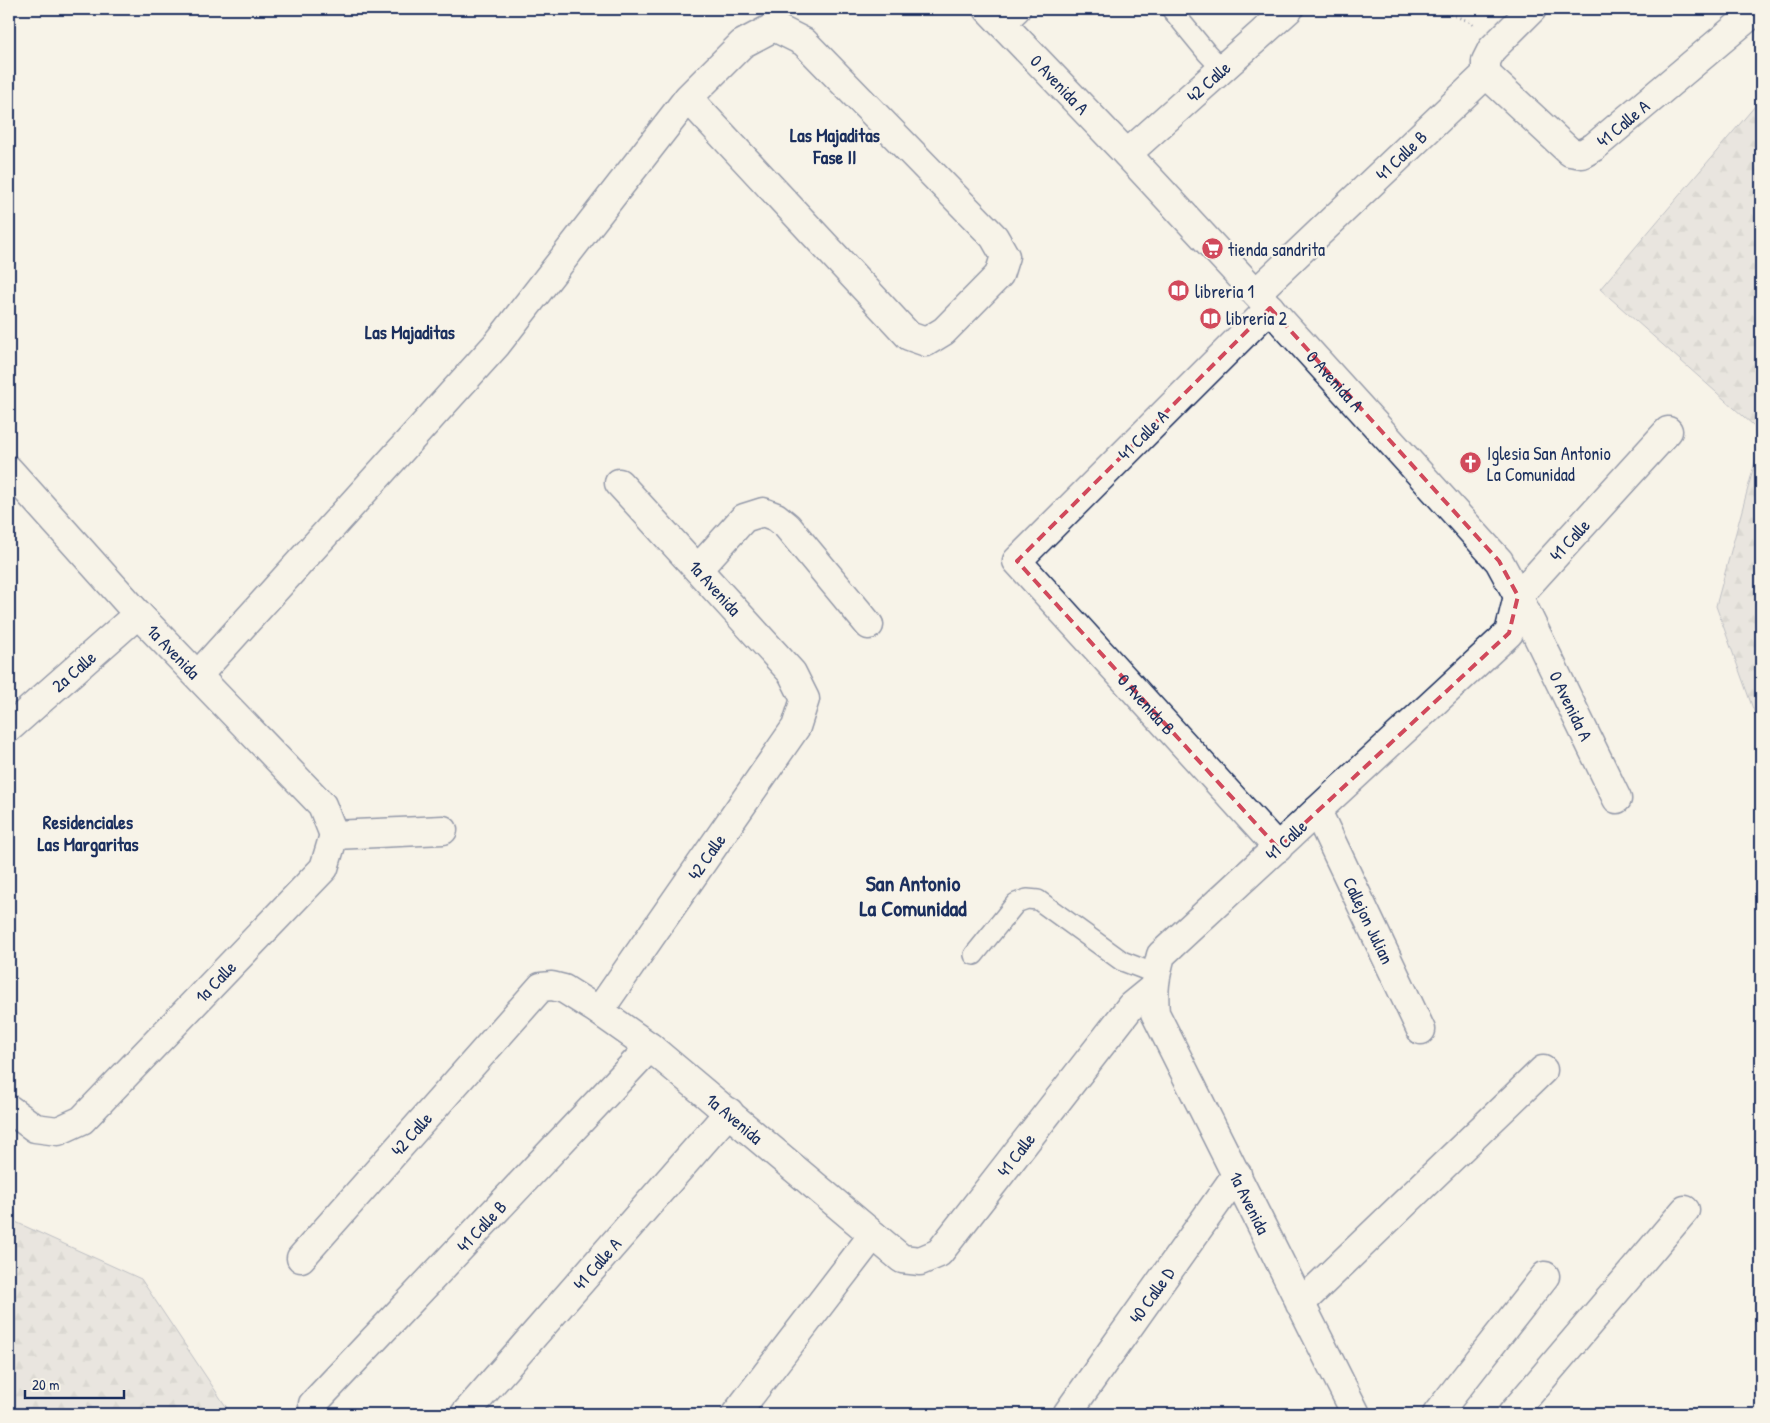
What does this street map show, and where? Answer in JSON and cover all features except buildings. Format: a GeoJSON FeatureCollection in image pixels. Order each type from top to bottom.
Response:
{"type":"FeatureCollection","features":[{"type":"Feature","properties":{"kind":"street","name":"42 Calle"},"geometry":{"type":"LineString","coordinates":[[1127,154],[1289,9]]}},
{"type":"Feature","properties":{"kind":"street","name":"41 Calle B"},"geometry":{"type":"LineString","coordinates":[[1263,301],[1489,62],[1532,9]]}},
{"type":"Feature","properties":{"kind":"street","name":"41 Calle A"},"geometry":{"type":"LineString","coordinates":[[1489,62],[1570,152],[1582,154],[1594,147],[1758,9]]}},
{"type":"Feature","properties":{"kind":"street","name":"0 Avenida A"},"geometry":{"type":"LineString","coordinates":[[1002,13],[1127,154],[1499,561],[1518,596],[1616,799]]}},
{"type":"Feature","properties":{"kind":"street"},"geometry":{"type":"LineString","coordinates":[[198,674],[497,344],[688,98],[742,44],[774,27],[804,42],[994,237],[1005,256],[999,275],[944,332],[926,342],[909,336],[688,98]]}},
{"type":"Feature","properties":{"kind":"street","name":"41 Calle A"},"geometry":{"type":"LineString","coordinates":[[1017,561],[1263,301]]}},
{"type":"Feature","properties":{"kind":"street","name":"41 Calle"},"geometry":{"type":"LineString","coordinates":[[920,1262],[939,1253],[1131,1006],[1154,981],[1161,954],[1509,633],[1518,596],[1668,431]]}},
{"type":"Feature","properties":{"kind":"street","name":"1a Avenida"},"geometry":{"type":"LineString","coordinates":[[9,470],[138,614],[198,674],[322,805],[334,834]]}},
{"type":"Feature","properties":{"kind":"street","name":"1a Avenida"},"geometry":{"type":"LineString","coordinates":[[619,483],[792,673],[805,699]]}},
{"type":"Feature","properties":{"kind":"street"},"geometry":{"type":"LineString","coordinates":[[698,569],[744,518],[763,512],[776,517],[787,526],[868,625]]}},
{"type":"Feature","properties":{"kind":"street","name":"0 Avenida B"},"geometry":{"type":"LineString","coordinates":[[1017,561],[1278,848]]}},
{"type":"Feature","properties":{"kind":"street","name":"2a Calle"},"geometry":{"type":"LineString","coordinates":[[9,728],[138,614]]}},
{"type":"Feature","properties":{"kind":"street","name":"42 Calle"},"geometry":{"type":"LineString","coordinates":[[599,1011],[796,727],[805,699]]}},
{"type":"Feature","properties":{"kind":"street","name":"Callejon Julian"},"geometry":{"type":"LineString","coordinates":[[1317,811],[1421,1030]]}},
{"type":"Feature","properties":{"kind":"street"},"geometry":{"type":"LineString","coordinates":[[334,834],[443,830]]}},
{"type":"Feature","properties":{"kind":"street","name":"1a Calle"},"geometry":{"type":"LineString","coordinates":[[9,1108],[35,1128],[58,1131],[82,1120],[324,868],[334,834]]}},
{"type":"Feature","properties":{"kind":"street","name":"1a Avenida"},"geometry":{"type":"LineString","coordinates":[[1154,981],[1155,1014],[1356,1414]]}},
{"type":"Feature","properties":{"kind":"street","name":"42 Calle"},"geometry":{"type":"LineString","coordinates":[[301,1258],[541,987]]}},
{"type":"Feature","properties":{"kind":"street","name":"1a Avenida"},"geometry":{"type":"LineString","coordinates":[[541,987],[564,988],[650,1047],[902,1259],[920,1262]]}},
{"type":"Feature","properties":{"kind":"street","name":"41 Calle B"},"geometry":{"type":"LineString","coordinates":[[313,1404],[650,1047]]}},
{"type":"Feature","properties":{"kind":"street"},"geometry":{"type":"LineString","coordinates":[[1300,1304],[1543,1070]]}},
{"type":"Feature","properties":{"kind":"street","name":"41 Calle A"},"geometry":{"type":"LineString","coordinates":[[465,1414],[729,1112]]}},
{"type":"Feature","properties":{"kind":"street","name":"40 Calle D"},"geometry":{"type":"LineString","coordinates":[[1067,1414],[1237,1174]]}},
{"type":"Feature","properties":{"kind":"street"},"geometry":{"type":"LineString","coordinates":[[1512,1414],[1686,1210]]}},
{"type":"Feature","properties":{"kind":"street"},"geometry":{"type":"LineString","coordinates":[[736,1414],[873,1235]]}},
{"type":"Feature","properties":{"kind":"street"},"geometry":{"type":"LineString","coordinates":[[1436,1414],[1545,1276]]}},
{"type":"Feature","properties":{"kind":"lane"},"geometry":{"type":"LineString","coordinates":[[1171,9],[1222,69]]}},
{"type":"Feature","properties":{"kind":"lane"},"geometry":{"type":"LineString","coordinates":[[974,955],[1016,904],[1027,899],[1038,900],[1122,961],[1154,981]]}},
{"type":"Feature","properties":{"kind":"path"},"geometry":{"type":"LineString","coordinates":[[1436,9],[1471,22],[1489,62]]}},
{"type":"Feature","properties":{"kind":"highlighted area"},"geometry":{"type":"Polygon","coordinates":[[[1270,308],[1499,561],[1518,596],[1509,633],[1278,848],[1017,561],[1270,308]]]}},
{"type":"Feature","properties":{"kind":"green space"},"geometry":{"type":"Polygon","coordinates":[[[1761,99],[1761,432],[1600,289],[1761,99]]]}},
{"type":"Feature","properties":{"kind":"green space"},"geometry":{"type":"Polygon","coordinates":[[[1761,440],[1761,731],[1716,606],[1761,440]]]}},
{"type":"Feature","properties":{"kind":"green space"},"geometry":{"type":"Polygon","coordinates":[[[9,1219],[141,1279],[231,1414],[9,1414],[9,1219]]]}},
{"type":"Feature","properties":{"kind":"place","name":"tienda sandrita"},"geometry":{"type":"Point","coordinates":[1212,249]}},
{"type":"Feature","properties":{"kind":"place","name":"libreria 1"},"geometry":{"type":"Point","coordinates":[1179,291]}},
{"type":"Feature","properties":{"kind":"place","name":"libreria 2"},"geometry":{"type":"Point","coordinates":[1210,318]}},
{"type":"Feature","properties":{"kind":"place","name":"Iglesia San Antonio La Comunidad"},"geometry":{"type":"Point","coordinates":[1471,463]}},
{"type":"Feature","properties":{"kind":"district","name":"Las Majaditas Fase II"},"geometry":{"type":"Point","coordinates":[835,146]}},
{"type":"Feature","properties":{"kind":"district","name":"Las Majaditas"},"geometry":{"type":"Point","coordinates":[410,332]}},
{"type":"Feature","properties":{"kind":"district","name":"Residenciales Las Margaritas"},"geometry":{"type":"Point","coordinates":[88,833]}},
{"type":"Feature","properties":{"kind":"district","name":"San Antonio La Comunidad"},"geometry":{"type":"Point","coordinates":[913,896]}}]}
